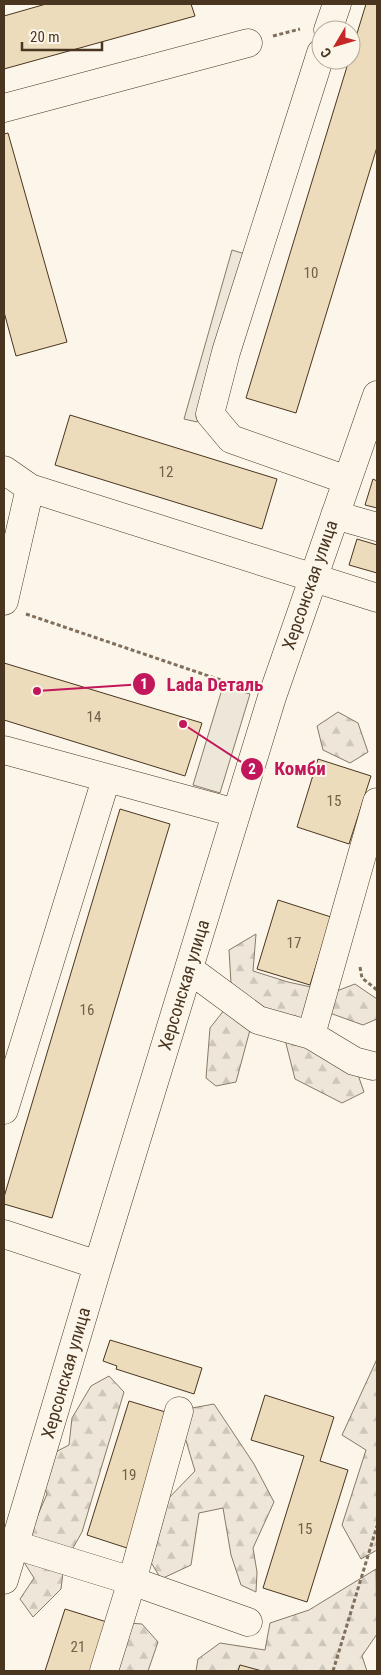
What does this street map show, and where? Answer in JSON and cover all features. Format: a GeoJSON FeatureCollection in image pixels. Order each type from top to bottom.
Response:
{"type":"FeatureCollection","features":[{"type":"Feature","properties":{"kind":"street"},"geometry":{"type":"LineString","coordinates":[[4,108],[248,43]]}},
{"type":"Feature","properties":{"kind":"street"},"geometry":{"type":"LineString","coordinates":[[316,70],[226,352],[210,414],[231,439],[360,466]]}},
{"type":"Feature","properties":{"kind":"street","name":"Херсонская улица"},"geometry":{"type":"LineString","coordinates":[[4,1580],[98,1265],[272,697],[335,515],[360,466],[377,395]]}},
{"type":"Feature","properties":{"kind":"street"},"geometry":{"type":"LineString","coordinates":[[4,470],[30,488],[377,598]]}},
{"type":"Feature","properties":{"kind":"street"},"geometry":{"type":"LineString","coordinates":[[13,607],[30,488]]}},
{"type":"Feature","properties":{"kind":"street"},"geometry":{"type":"LineString","coordinates":[[335,515],[377,528]]}},
{"type":"Feature","properties":{"kind":"street"},"geometry":{"type":"LineString","coordinates":[[4,750],[236,813]]}},
{"type":"Feature","properties":{"kind":"street"},"geometry":{"type":"LineString","coordinates":[[4,1110],[106,779]]}},
{"type":"Feature","properties":{"kind":"street"},"geometry":{"type":"LineString","coordinates":[[311,1035],[377,802]]}},
{"type":"Feature","properties":{"kind":"street"},"geometry":{"type":"LineString","coordinates":[[189,969],[258,1020],[311,1035],[354,1061],[373,1066]]}},
{"type":"Feature","properties":{"kind":"street"},"geometry":{"type":"LineString","coordinates":[[4,1234],[98,1265]]}},
{"type":"Feature","properties":{"kind":"street"},"geometry":{"type":"LineString","coordinates":[[104,1671],[132,1581],[179,1411]]}},
{"type":"Feature","properties":{"kind":"street"},"geometry":{"type":"LineString","coordinates":[[15,1545],[132,1581],[248,1622]]}},
{"type":"Feature","properties":{"kind":"path"},"geometry":{"type":"LineString","coordinates":[[248,43],[332,18]]}},
{"type":"Feature","properties":{"kind":"path"},"geometry":{"type":"LineString","coordinates":[[13,607],[272,697]]}},
{"type":"Feature","properties":{"kind":"path"},"geometry":{"type":"LineString","coordinates":[[333,1671],[377,1526]]}},
{"type":"Feature","properties":{"kind":"green space"},"geometry":{"type":"Polygon","coordinates":[[[338,712],[358,723],[368,752],[350,763],[323,750],[317,726],[338,712]]]}},
{"type":"Feature","properties":{"kind":"green space"},"geometry":{"type":"Polygon","coordinates":[[[256,934],[253,971],[288,982],[334,992],[355,984],[377,999],[377,1019],[363,1025],[327,1012],[306,1032],[357,1072],[364,1092],[342,1103],[295,1079],[281,1024],[254,1015],[236,1082],[216,1086],[206,1078],[210,1028],[232,1000],[229,950],[256,934]]]}},
{"type":"Feature","properties":{"kind":"green space"},"geometry":{"type":"Polygon","coordinates":[[[377,1359],[377,1550],[361,1559],[342,1525],[366,1450],[342,1435],[377,1359]]]}},
{"type":"Feature","properties":{"kind":"green space"},"geometry":{"type":"Polygon","coordinates":[[[109,1376],[124,1392],[82,1532],[64,1564],[61,1589],[33,1617],[20,1599],[34,1578],[20,1556],[47,1494],[40,1475],[46,1457],[69,1445],[72,1418],[91,1386],[109,1376]]]}},
{"type":"Feature","properties":{"kind":"green space"},"geometry":{"type":"Polygon","coordinates":[[[214,1404],[254,1464],[274,1502],[253,1548],[257,1572],[256,1592],[241,1585],[231,1555],[223,1508],[199,1513],[191,1565],[161,1579],[149,1559],[162,1505],[195,1471],[184,1434],[192,1408],[214,1404]]]}},
{"type":"Feature","properties":{"kind":"green space"},"geometry":{"type":"Polygon","coordinates":[[[376,1569],[377,1634],[362,1656],[367,1671],[196,1671],[198,1659],[220,1643],[265,1650],[270,1623],[309,1610],[376,1569]]]}},
{"type":"Feature","properties":{"kind":"green space"},"geometry":{"type":"Polygon","coordinates":[[[129,1623],[142,1624],[158,1642],[148,1671],[116,1671],[129,1623]]]}},
{"type":"Feature","properties":{"kind":"shaded area"},"geometry":{"type":"Polygon","coordinates":[[[232,250],[245,254],[197,422],[184,419],[232,250]]]}},
{"type":"Feature","properties":{"kind":"shaded area"},"geometry":{"type":"Polygon","coordinates":[[[223,686],[250,694],[220,793],[193,785],[223,686]]]}},
{"type":"Feature","properties":{"kind":"building"},"geometry":{"type":"Polygon","coordinates":[[[46,4],[191,4],[195,16],[4,69],[4,16],[46,4]]]}},
{"type":"Feature","properties":{"kind":"building"},"geometry":{"type":"Polygon","coordinates":[[[366,4],[377,4],[377,147],[296,413],[246,398],[346,70],[361,70],[361,20],[366,4]]]}},
{"type":"Feature","properties":{"kind":"building"},"geometry":{"type":"Polygon","coordinates":[[[8,133],[67,342],[16,356],[4,312],[4,134],[8,133]]]}},
{"type":"Feature","properties":{"kind":"building"},"geometry":{"type":"Polygon","coordinates":[[[70,415],[277,479],[262,529],[55,465],[70,415]]]}},
{"type":"Feature","properties":{"kind":"building"},"geometry":{"type":"Polygon","coordinates":[[[373,479],[377,481],[377,508],[365,505],[373,479]]]}},
{"type":"Feature","properties":{"kind":"building"},"geometry":{"type":"Polygon","coordinates":[[[357,539],[377,545],[377,573],[349,565],[357,539]]]}},
{"type":"Feature","properties":{"kind":"building"},"geometry":{"type":"Polygon","coordinates":[[[4,663],[202,723],[185,776],[4,720],[4,663]]]}},
{"type":"Feature","properties":{"kind":"building"},"geometry":{"type":"Polygon","coordinates":[[[318,759],[371,776],[349,844],[297,827],[318,759]]]}},
{"type":"Feature","properties":{"kind":"building"},"geometry":{"type":"Polygon","coordinates":[[[120,809],[170,824],[52,1218],[4,1204],[4,1197],[120,809]]]}},
{"type":"Feature","properties":{"kind":"building"},"geometry":{"type":"Polygon","coordinates":[[[278,900],[331,917],[310,985],[257,969],[278,900]]]}},
{"type":"Feature","properties":{"kind":"building"},"geometry":{"type":"Polygon","coordinates":[[[110,1340],[202,1368],[194,1394],[116,1369],[117,1366],[103,1361],[110,1340]]]}},
{"type":"Feature","properties":{"kind":"building"},"geometry":{"type":"Polygon","coordinates":[[[265,1395],[334,1417],[320,1461],[348,1470],[307,1602],[263,1588],[304,1456],[251,1440],[265,1395]]]}},
{"type":"Feature","properties":{"kind":"building"},"geometry":{"type":"Polygon","coordinates":[[[129,1401],[172,1414],[130,1549],[87,1535],[129,1401]]]}},
{"type":"Feature","properties":{"kind":"building"},"geometry":{"type":"Polygon","coordinates":[[[65,1609],[110,1623],[95,1671],[45,1671],[65,1609]]]}},
{"type":"Feature","properties":{"kind":"building"},"geometry":{"type":"Polygon","coordinates":[[[240,1665],[262,1671],[238,1671],[240,1665]]]}},
{"type":"Feature","properties":{"kind":"place","name":"Lada Dеталь"},"geometry":{"type":"Point","coordinates":[37,691]}},
{"type":"Feature","properties":{"kind":"place","name":"Комби"},"geometry":{"type":"Point","coordinates":[183,724]}}]}
